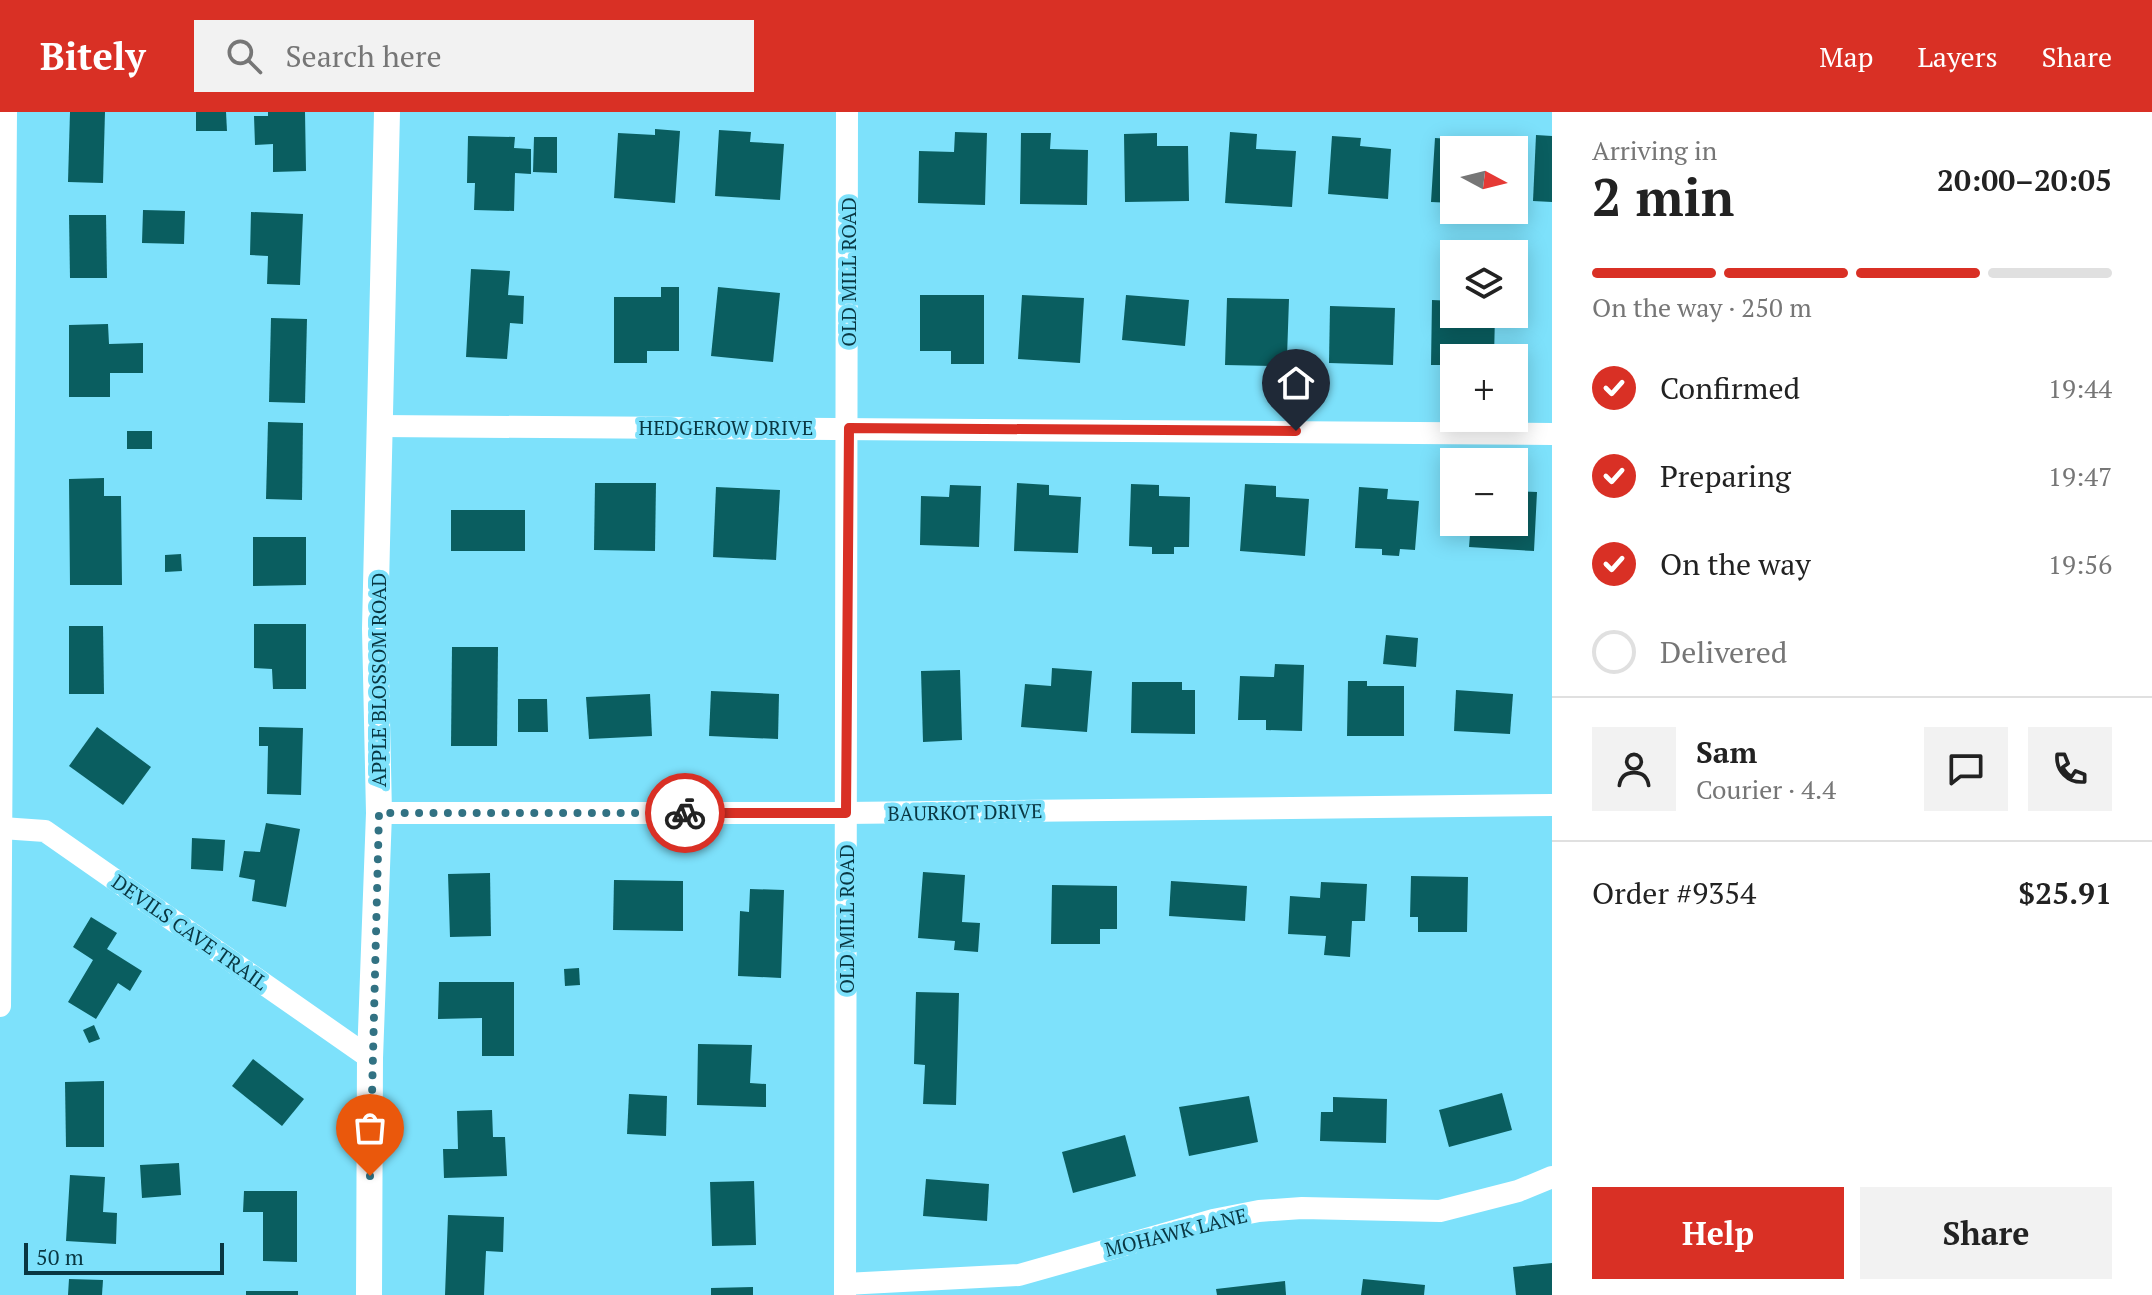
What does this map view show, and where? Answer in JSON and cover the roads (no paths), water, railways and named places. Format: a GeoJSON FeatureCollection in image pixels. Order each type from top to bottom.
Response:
{"type":"FeatureCollection","features":[{"type":"Feature","properties":{"kind":"street"},"geometry":{"type":"LineString","coordinates":[[0,1006],[6,112]]}},
{"type":"Feature","properties":{"kind":"street","name":"APPLE BLOSSOM ROAD"},"geometry":{"type":"LineString","coordinates":[[369,1295],[370,1058],[379,813],[375,629],[387,112]]}},
{"type":"Feature","properties":{"kind":"street","name":"OLD MILL ROAD"},"geometry":{"type":"LineString","coordinates":[[845,1289],[849,428],[847,112]]}},
{"type":"Feature","properties":{"kind":"street","name":"HEDGEROW DRIVE"},"geometry":{"type":"LineString","coordinates":[[380,426],[1552,434]]}},
{"type":"Feature","properties":{"kind":"street","name":"BAURKOT DRIVE"},"geometry":{"type":"LineString","coordinates":[[379,813],[846,813],[1552,805]]}},
{"type":"Feature","properties":{"kind":"street","name":"DEVILS CAVE TRAIL"},"geometry":{"type":"LineString","coordinates":[[2,828],[45,831],[370,1058]]}},
{"type":"Feature","properties":{"kind":"street","name":"MOHAWK LANE"},"geometry":{"type":"LineString","coordinates":[[845,1289],[1019,1275],[1213,1220],[1259,1211],[1302,1208],[1440,1211],[1518,1191],[1552,1177]]}}]}
